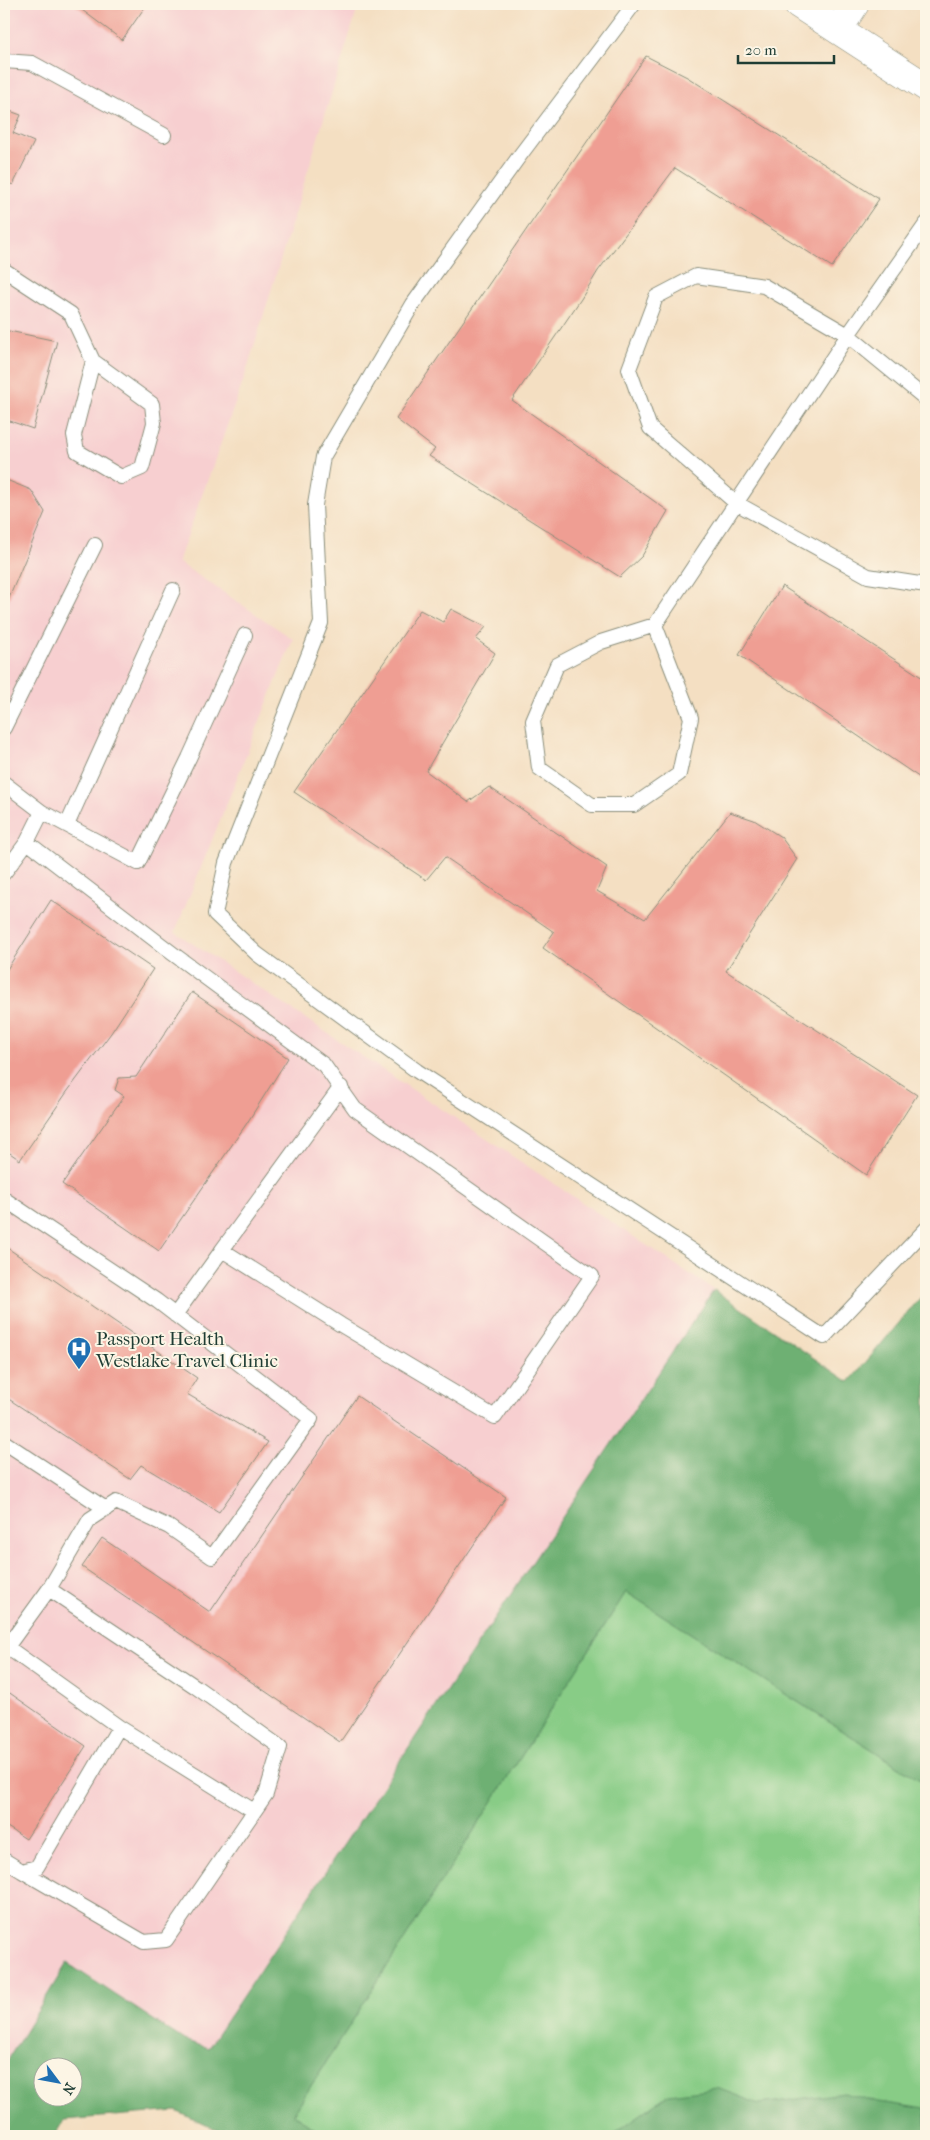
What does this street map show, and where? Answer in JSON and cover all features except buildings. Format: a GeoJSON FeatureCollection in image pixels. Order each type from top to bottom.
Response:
{"type":"FeatureCollection","features":[{"type":"Feature","properties":{"kind":"street"},"geometry":{"type":"LineString","coordinates":[[798,4],[926,87]]}},
{"type":"Feature","properties":{"kind":"street"},"geometry":{"type":"LineString","coordinates":[[838,30],[855,4]]}},
{"type":"Feature","properties":{"kind":"lane"},"geometry":{"type":"LineString","coordinates":[[634,4],[518,158],[413,304],[324,458],[315,505],[320,623],[226,863],[215,914],[257,954],[417,1071],[824,1337],[926,1229]]}},
{"type":"Feature","properties":{"kind":"lane"},"geometry":{"type":"LineString","coordinates":[[4,61],[32,63],[164,136]]}},
{"type":"Feature","properties":{"kind":"lane"},"geometry":{"type":"LineString","coordinates":[[655,625],[691,718],[679,774],[634,804],[592,805],[539,768],[533,721],[557,664],[601,642],[655,625],[848,335],[891,277],[926,224]]}},
{"type":"Feature","properties":{"kind":"lane"},"geometry":{"type":"LineString","coordinates":[[4,270],[71,314],[93,361],[152,404],[154,423],[142,468],[121,477],[77,451],[74,436],[93,361]]}},
{"type":"Feature","properties":{"kind":"lane"},"geometry":{"type":"LineString","coordinates":[[926,399],[848,335],[764,286],[696,276],[656,297],[629,369],[650,428],[736,503],[868,576],[926,585]]}},
{"type":"Feature","properties":{"kind":"lane"},"geometry":{"type":"LineString","coordinates":[[4,728],[95,544]]}},
{"type":"Feature","properties":{"kind":"lane"},"geometry":{"type":"LineString","coordinates":[[67,825],[174,590]]}},
{"type":"Feature","properties":{"kind":"lane"},"geometry":{"type":"LineString","coordinates":[[4,783],[42,812],[138,863],[189,758],[245,635]]}},
{"type":"Feature","properties":{"kind":"lane"},"geometry":{"type":"LineString","coordinates":[[5,869],[27,842],[42,812]]}},
{"type":"Feature","properties":{"kind":"lane"},"geometry":{"type":"LineString","coordinates":[[27,842],[172,953],[324,1065],[355,1109],[592,1276],[495,1417],[341,1325],[222,1250]]}},
{"type":"Feature","properties":{"kind":"lane"},"geometry":{"type":"LineString","coordinates":[[175,1315],[341,1087]]}},
{"type":"Feature","properties":{"kind":"lane"},"geometry":{"type":"LineString","coordinates":[[4,1199],[157,1301],[311,1419],[212,1558],[169,1527],[116,1502],[90,1519],[49,1589],[5,1646],[119,1728],[254,1811]]}},
{"type":"Feature","properties":{"kind":"lane"},"geometry":{"type":"LineString","coordinates":[[4,1442],[106,1509]]}},
{"type":"Feature","properties":{"kind":"lane"},"geometry":{"type":"LineString","coordinates":[[4,1860],[144,1942],[166,1940],[266,1794],[280,1748],[196,1688],[49,1589]]}},
{"type":"Feature","properties":{"kind":"lane"},"geometry":{"type":"LineString","coordinates":[[22,1871],[37,1867],[119,1728]]}},
{"type":"Feature","properties":{"kind":"shaded area"},"geometry":{"type":"Polygon","coordinates":[[[4,4],[359,4],[244,379],[178,562],[293,639],[175,932],[714,1290],[208,2048],[185,2041],[67,1963],[4,2066],[4,4]]]}},
{"type":"Feature","properties":{"kind":"green space"},"geometry":{"type":"Polygon","coordinates":[[[714,1290],[849,1382],[926,1291],[926,1784],[626,1592],[293,2114],[327,2136],[230,2136],[176,2111],[64,2120],[54,2136],[4,2136],[4,2066],[67,1963],[184,2040],[208,2048],[714,1290]]]}},
{"type":"Feature","properties":{"kind":"green space"},"geometry":{"type":"Polygon","coordinates":[[[626,1592],[926,1784],[926,2136],[327,2136],[293,2114],[626,1592]]]}},
{"type":"Feature","properties":{"kind":"green space"},"geometry":{"type":"Polygon","coordinates":[[[717,2088],[759,2104],[844,2093],[878,2102],[926,2109],[926,2136],[613,2136],[669,2094],[717,2088]]]}},
{"type":"Feature","properties":{"kind":"place","name":"Passport Health Westlake Travel Clinic"},"geometry":{"type":"Point","coordinates":[79,1370]}}]}
